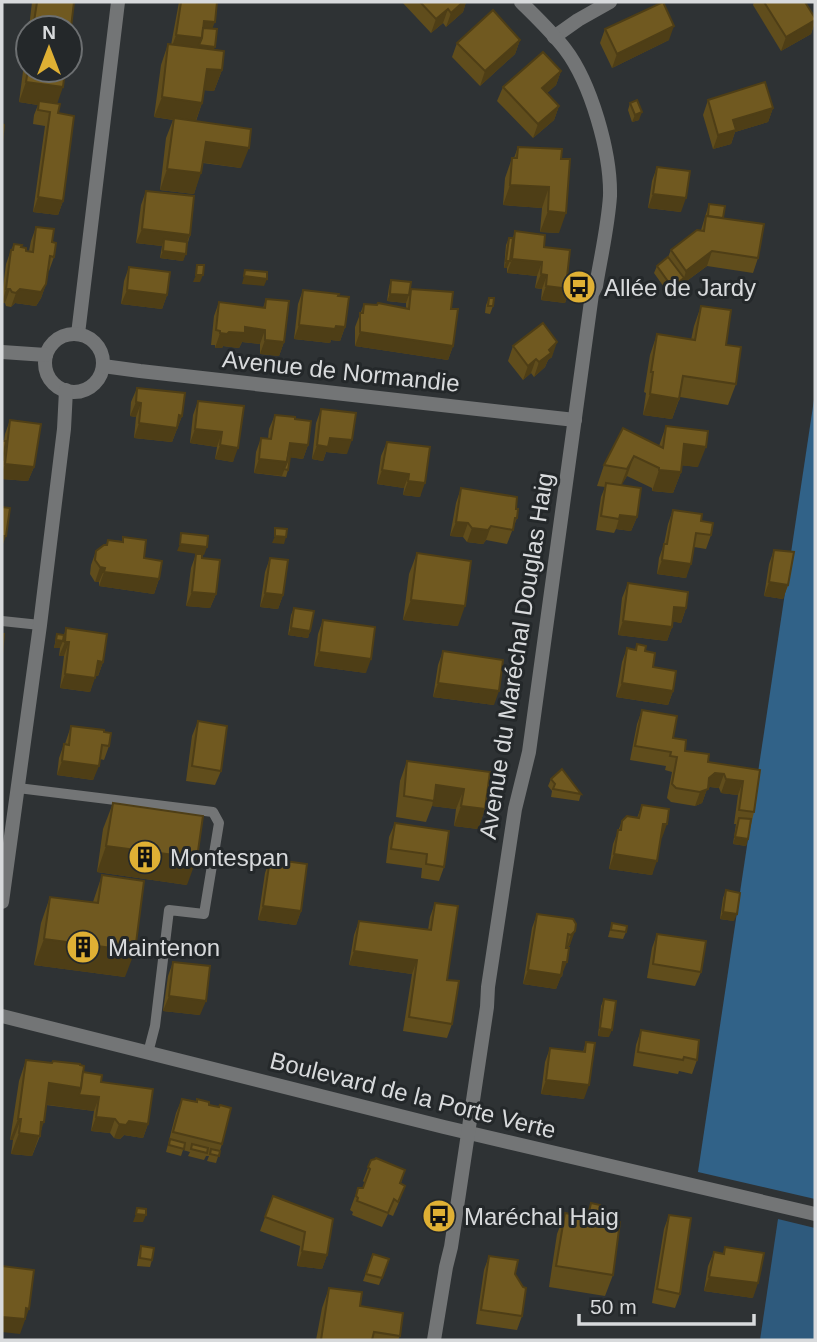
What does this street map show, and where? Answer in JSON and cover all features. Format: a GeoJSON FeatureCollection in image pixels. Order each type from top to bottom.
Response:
{"type":"FeatureCollection","features":[{"type":"Feature","properties":{"kind":"street"},"geometry":{"type":"LineString","coordinates":[[78,334],[118,2]]}},
{"type":"Feature","properties":{"kind":"street","name":"Avenue du Maréchal Douglas Haig"},"geometry":{"type":"LineString","coordinates":[[434,1340],[452,1247],[515,809],[529,752],[592,295],[596,286],[610,194],[596,112],[585,87],[566,51],[522,2]]}},
{"type":"Feature","properties":{"kind":"street"},"geometry":{"type":"LineString","coordinates":[[554,37],[610,2]]}},
{"type":"Feature","properties":{"kind":"street"},"geometry":{"type":"LineString","coordinates":[[78,334],[94,342],[99,348],[103,366],[101,374],[90,387],[74,392],[58,387],[47,373],[45,364],[48,349],[58,339],[78,334]]}},
{"type":"Feature","properties":{"kind":"street"},"geometry":{"type":"LineString","coordinates":[[2,352],[46,355]]}},
{"type":"Feature","properties":{"kind":"street","name":"Avenue de Normandie"},"geometry":{"type":"LineString","coordinates":[[103,366],[575,420]]}},
{"type":"Feature","properties":{"kind":"street"},"geometry":{"type":"LineString","coordinates":[[2,902],[40,625],[64,429],[66,390]]}},
{"type":"Feature","properties":{"kind":"street","name":"Boulevard de la Porte Verte"},"geometry":{"type":"LineString","coordinates":[[2,1016],[469,1133],[815,1214]]}},
{"type":"Feature","properties":{"kind":"lane"},"geometry":{"type":"LineString","coordinates":[[2,621],[40,625]]}},
{"type":"Feature","properties":{"kind":"lane"},"geometry":{"type":"LineString","coordinates":[[18,788],[213,812],[219,823],[204,914],[169,910],[155,1026],[148,1053]]}},
{"type":"Feature","properties":{"kind":"shaded area"},"geometry":{"type":"Polygon","coordinates":[[[815,393],[815,1199],[698,1172],[815,393]]]}},
{"type":"Feature","properties":{"kind":"shaded area"},"geometry":{"type":"Polygon","coordinates":[[[778,1219],[815,1228],[815,1340],[760,1340],[778,1219]]]}},
{"type":"Feature","properties":{"kind":"building"},"geometry":{"type":"Polygon","coordinates":[[[37,2],[74,2],[73,14],[35,14],[37,2]]]}},
{"type":"Feature","properties":{"kind":"building"},"geometry":{"type":"Polygon","coordinates":[[[181,2],[217,2],[215,22],[204,21],[202,38],[176,35],[181,2]]]}},
{"type":"Feature","properties":{"kind":"building"},"geometry":{"type":"Polygon","coordinates":[[[420,2],[463,2],[451,13],[448,9],[436,19],[420,2]]]}},
{"type":"Feature","properties":{"kind":"building"},"geometry":{"type":"Polygon","coordinates":[[[663,2],[674,26],[617,54],[605,29],[663,2]]]}},
{"type":"Feature","properties":{"kind":"building"},"geometry":{"type":"Polygon","coordinates":[[[764,2],[805,2],[815,20],[786,37],[764,2]]]}},
{"type":"Feature","properties":{"kind":"building"},"geometry":{"type":"Polygon","coordinates":[[[493,10],[520,40],[485,71],[457,43],[493,10]]]}},
{"type":"Feature","properties":{"kind":"building"},"geometry":{"type":"Polygon","coordinates":[[[203,28],[217,29],[215,47],[199,45],[203,28]]]}},
{"type":"Feature","properties":{"kind":"building"},"geometry":{"type":"Polygon","coordinates":[[[168,44],[224,51],[222,70],[207,69],[202,103],[162,97],[168,44]]]}},
{"type":"Feature","properties":{"kind":"building"},"geometry":{"type":"Polygon","coordinates":[[[543,52],[561,71],[542,88],[559,106],[538,124],[503,87],[543,52]]]}},
{"type":"Feature","properties":{"kind":"building"},"geometry":{"type":"Polygon","coordinates":[[[765,82],[773,108],[733,120],[736,130],[718,135],[708,100],[765,82]]]}},
{"type":"Feature","properties":{"kind":"building"},"geometry":{"type":"Polygon","coordinates":[[[41,84],[63,84],[63,87],[41,84]]]}},
{"type":"Feature","properties":{"kind":"building"},"geometry":{"type":"Polygon","coordinates":[[[637,100],[642,112],[635,115],[630,103],[637,100]]]}},
{"type":"Feature","properties":{"kind":"building"},"geometry":{"type":"Polygon","coordinates":[[[39,101],[60,104],[58,113],[74,116],[63,201],[38,197],[50,112],[38,110],[39,101]]]}},
{"type":"Feature","properties":{"kind":"building"},"geometry":{"type":"Polygon","coordinates":[[[174,118],[251,129],[249,148],[206,142],[201,173],[167,169],[174,118]]]}},
{"type":"Feature","properties":{"kind":"building"},"geometry":{"type":"Polygon","coordinates":[[[518,147],[562,149],[561,159],[570,159],[566,213],[548,211],[549,187],[510,185],[512,158],[517,158],[518,147]]]}},
{"type":"Feature","properties":{"kind":"building"},"geometry":{"type":"Polygon","coordinates":[[[657,167],[690,171],[686,198],[653,194],[657,167]]]}},
{"type":"Feature","properties":{"kind":"building"},"geometry":{"type":"Polygon","coordinates":[[[146,191],[194,196],[190,235],[142,229],[146,191]]]}},
{"type":"Feature","properties":{"kind":"building"},"geometry":{"type":"Polygon","coordinates":[[[709,204],[725,206],[723,218],[708,216],[709,204]]]}},
{"type":"Feature","properties":{"kind":"building"},"geometry":{"type":"Polygon","coordinates":[[[706,216],[764,224],[758,258],[712,251],[686,271],[671,250],[697,230],[704,231],[706,216]]]}},
{"type":"Feature","properties":{"kind":"building"},"geometry":{"type":"Polygon","coordinates":[[[36,227],[54,229],[54,257],[50,256],[46,284],[41,292],[20,289],[16,293],[12,292],[6,289],[11,250],[14,244],[22,245],[26,251],[33,252],[36,227]]]}},
{"type":"Feature","properties":{"kind":"building"},"geometry":{"type":"Polygon","coordinates":[[[515,231],[545,235],[544,247],[570,250],[567,277],[572,278],[570,289],[546,286],[547,275],[541,274],[542,262],[512,259],[515,231]]]}},
{"type":"Feature","properties":{"kind":"building"},"geometry":{"type":"Polygon","coordinates":[[[509,238],[513,238],[510,261],[506,261],[509,238]]]}},
{"type":"Feature","properties":{"kind":"building"},"geometry":{"type":"Polygon","coordinates":[[[164,239],[187,242],[186,254],[163,251],[164,239]]]}},
{"type":"Feature","properties":{"kind":"building"},"geometry":{"type":"Polygon","coordinates":[[[668,257],[684,278],[672,287],[657,266],[668,257]]]}},
{"type":"Feature","properties":{"kind":"building"},"geometry":{"type":"Polygon","coordinates":[[[197,265],[204,265],[203,275],[196,275],[197,265]]]}},
{"type":"Feature","properties":{"kind":"building"},"geometry":{"type":"Polygon","coordinates":[[[129,267],[170,272],[167,295],[127,290],[129,267]]]}},
{"type":"Feature","properties":{"kind":"building"},"geometry":{"type":"Polygon","coordinates":[[[245,270],[267,272],[267,279],[244,276],[245,270]]]}},
{"type":"Feature","properties":{"kind":"building"},"geometry":{"type":"Polygon","coordinates":[[[391,280],[411,282],[409,295],[390,294],[391,280]]]}},
{"type":"Feature","properties":{"kind":"building"},"geometry":{"type":"Polygon","coordinates":[[[411,289],[453,292],[451,309],[458,309],[453,346],[360,332],[360,313],[363,313],[364,304],[378,303],[409,309],[411,289]]]}},
{"type":"Feature","properties":{"kind":"building"},"geometry":{"type":"Polygon","coordinates":[[[303,290],[349,297],[345,327],[336,326],[335,329],[299,325],[303,290]]]}},
{"type":"Feature","properties":{"kind":"building"},"geometry":{"type":"Polygon","coordinates":[[[489,298],[494,298],[493,306],[488,306],[489,298]]]}},
{"type":"Feature","properties":{"kind":"building"},"geometry":{"type":"Polygon","coordinates":[[[266,299],[289,301],[284,342],[265,340],[265,330],[245,327],[245,333],[227,334],[216,330],[219,302],[265,308],[266,299]]]}},
{"type":"Feature","properties":{"kind":"building"},"geometry":{"type":"Polygon","coordinates":[[[701,306],[731,310],[726,345],[741,347],[736,384],[683,376],[679,399],[650,394],[657,334],[695,340],[701,306]]]}},
{"type":"Feature","properties":{"kind":"building"},"geometry":{"type":"Polygon","coordinates":[[[543,323],[557,342],[549,350],[551,353],[539,362],[536,359],[528,366],[513,346],[543,323]]]}},
{"type":"Feature","properties":{"kind":"building"},"geometry":{"type":"Polygon","coordinates":[[[137,388],[185,393],[182,416],[179,415],[177,428],[139,423],[141,403],[136,402],[137,388]]]}},
{"type":"Feature","properties":{"kind":"building"},"geometry":{"type":"Polygon","coordinates":[[[198,401],[244,406],[238,448],[220,445],[222,432],[195,429],[198,401]]]}},
{"type":"Feature","properties":{"kind":"building"},"geometry":{"type":"Polygon","coordinates":[[[321,409],[356,413],[352,440],[330,438],[328,447],[317,445],[321,409]]]}},
{"type":"Feature","properties":{"kind":"building"},"geometry":{"type":"Polygon","coordinates":[[[275,415],[311,421],[308,445],[290,443],[287,462],[259,459],[261,438],[271,439],[275,415]]]}},
{"type":"Feature","properties":{"kind":"building"},"geometry":{"type":"Polygon","coordinates":[[[10,420],[41,424],[34,467],[5,464],[10,420]]]}},
{"type":"Feature","properties":{"kind":"building"},"geometry":{"type":"Polygon","coordinates":[[[666,426],[708,431],[706,447],[684,444],[681,472],[659,470],[634,456],[627,469],[604,465],[623,428],[663,448],[666,426]]]}},
{"type":"Feature","properties":{"kind":"building"},"geometry":{"type":"Polygon","coordinates":[[[2,441],[6,441],[3,460],[2,460],[2,441]]]}},
{"type":"Feature","properties":{"kind":"building"},"geometry":{"type":"Polygon","coordinates":[[[387,442],[430,447],[425,483],[408,481],[409,474],[382,470],[387,442]]]}},
{"type":"Feature","properties":{"kind":"building"},"geometry":{"type":"Polygon","coordinates":[[[291,450],[288,470],[284,469],[291,450]]]}},
{"type":"Feature","properties":{"kind":"building"},"geometry":{"type":"Polygon","coordinates":[[[606,483],[641,488],[637,517],[620,515],[619,519],[601,516],[606,483]]]}},
{"type":"Feature","properties":{"kind":"building"},"geometry":{"type":"Polygon","coordinates":[[[461,488],[517,497],[517,518],[513,530],[491,526],[488,530],[472,528],[468,523],[456,522],[461,488]]]}},
{"type":"Feature","properties":{"kind":"building"},"geometry":{"type":"Polygon","coordinates":[[[2,507],[10,508],[6,536],[2,536],[2,507]]]}},
{"type":"Feature","properties":{"kind":"building"},"geometry":{"type":"Polygon","coordinates":[[[673,510],[702,514],[701,521],[713,523],[711,535],[696,533],[691,564],[662,560],[673,510]]]}},
{"type":"Feature","properties":{"kind":"building"},"geometry":{"type":"Polygon","coordinates":[[[275,528],[287,529],[286,537],[275,536],[275,528]]]}},
{"type":"Feature","properties":{"kind":"building"},"geometry":{"type":"Polygon","coordinates":[[[181,533],[208,536],[207,547],[180,544],[181,533]]]}},
{"type":"Feature","properties":{"kind":"building"},"geometry":{"type":"Polygon","coordinates":[[[123,537],[146,540],[144,558],[162,561],[159,579],[104,572],[105,568],[100,567],[95,560],[96,551],[107,545],[108,540],[123,542],[123,537]]]}},
{"type":"Feature","properties":{"kind":"building"},"geometry":{"type":"Polygon","coordinates":[[[774,550],[794,552],[788,585],[769,582],[774,550]]]}},
{"type":"Feature","properties":{"kind":"building"},"geometry":{"type":"Polygon","coordinates":[[[417,553],[471,561],[465,606],[411,600],[417,553]]]}},
{"type":"Feature","properties":{"kind":"building"},"geometry":{"type":"Polygon","coordinates":[[[196,554],[202,554],[202,558],[220,560],[216,594],[192,592],[196,554]]]}},
{"type":"Feature","properties":{"kind":"building"},"geometry":{"type":"Polygon","coordinates":[[[270,558],[288,560],[283,595],[265,593],[270,558]]]}},
{"type":"Feature","properties":{"kind":"building"},"geometry":{"type":"Polygon","coordinates":[[[628,583],[688,592],[686,608],[674,607],[672,627],[623,621],[628,583]]]}},
{"type":"Feature","properties":{"kind":"building"},"geometry":{"type":"Polygon","coordinates":[[[294,608],[314,611],[310,631],[291,628],[294,608]]]}},
{"type":"Feature","properties":{"kind":"building"},"geometry":{"type":"Polygon","coordinates":[[[323,620],[375,627],[371,659],[319,652],[323,620]]]}},
{"type":"Feature","properties":{"kind":"building"},"geometry":{"type":"Polygon","coordinates":[[[66,628],[107,634],[103,662],[98,661],[95,678],[65,674],[69,642],[65,642],[66,628]]]}},
{"type":"Feature","properties":{"kind":"building"},"geometry":{"type":"Polygon","coordinates":[[[57,634],[64,635],[63,641],[56,640],[57,634]]]}},
{"type":"Feature","properties":{"kind":"building"},"geometry":{"type":"Polygon","coordinates":[[[637,644],[646,646],[645,651],[655,653],[653,667],[676,671],[673,691],[622,683],[627,648],[636,650],[637,644]]]}},
{"type":"Feature","properties":{"kind":"building"},"geometry":{"type":"Polygon","coordinates":[[[443,651],[503,660],[499,691],[438,683],[443,651]]]}},
{"type":"Feature","properties":{"kind":"building"},"geometry":{"type":"Polygon","coordinates":[[[642,710],[677,716],[673,738],[686,740],[685,751],[709,754],[708,762],[760,770],[754,812],[739,810],[743,781],[726,779],[724,774],[715,773],[709,778],[708,789],[700,792],[676,788],[672,784],[677,757],[670,756],[671,752],[635,746],[642,710]]]}},
{"type":"Feature","properties":{"kind":"building"},"geometry":{"type":"Polygon","coordinates":[[[198,721],[227,726],[221,771],[192,766],[198,721]]]}},
{"type":"Feature","properties":{"kind":"building"},"geometry":{"type":"Polygon","coordinates":[[[71,726],[111,733],[109,746],[102,745],[99,766],[62,761],[64,744],[69,745],[71,726]]]}},
{"type":"Feature","properties":{"kind":"building"},"geometry":{"type":"Polygon","coordinates":[[[407,761],[490,772],[485,809],[461,806],[464,789],[436,785],[434,801],[404,796],[407,761]]]}},
{"type":"Feature","properties":{"kind":"building"},"geometry":{"type":"Polygon","coordinates":[[[562,769],[581,794],[553,789],[555,784],[551,779],[562,769]]]}},
{"type":"Feature","properties":{"kind":"building"},"geometry":{"type":"Polygon","coordinates":[[[113,803],[203,816],[197,858],[106,846],[113,803]]]}},
{"type":"Feature","properties":{"kind":"building"},"geometry":{"type":"Polygon","coordinates":[[[642,805],[669,809],[667,824],[663,824],[657,861],[614,854],[622,821],[627,816],[639,818],[642,805]]]}},
{"type":"Feature","properties":{"kind":"building"},"geometry":{"type":"Polygon","coordinates":[[[739,818],[751,819],[748,839],[735,837],[739,818]]]}},
{"type":"Feature","properties":{"kind":"building"},"geometry":{"type":"Polygon","coordinates":[[[395,823],[449,831],[444,867],[426,864],[427,854],[391,849],[395,823]]]}},
{"type":"Feature","properties":{"kind":"building"},"geometry":{"type":"Polygon","coordinates":[[[270,859],[307,864],[301,911],[263,906],[270,859]]]}},
{"type":"Feature","properties":{"kind":"building"},"geometry":{"type":"Polygon","coordinates":[[[102,875],[144,881],[135,951],[44,939],[50,897],[98,903],[102,875]]]}},
{"type":"Feature","properties":{"kind":"building"},"geometry":{"type":"Polygon","coordinates":[[[726,890],[740,893],[737,914],[723,912],[726,890]]]}},
{"type":"Feature","properties":{"kind":"building"},"geometry":{"type":"Polygon","coordinates":[[[435,903],[458,906],[447,980],[459,981],[452,1024],[409,1017],[417,960],[354,951],[359,921],[431,930],[435,903]]]}},
{"type":"Feature","properties":{"kind":"building"},"geometry":{"type":"Polygon","coordinates":[[[537,914],[573,919],[576,924],[575,931],[571,935],[568,934],[567,962],[563,962],[561,975],[528,970],[537,914]]]}},
{"type":"Feature","properties":{"kind":"building"},"geometry":{"type":"Polygon","coordinates":[[[612,923],[627,926],[626,932],[611,930],[612,923]]]}},
{"type":"Feature","properties":{"kind":"building"},"geometry":{"type":"Polygon","coordinates":[[[657,934],[706,941],[701,972],[653,964],[657,934]]]}},
{"type":"Feature","properties":{"kind":"building"},"geometry":{"type":"Polygon","coordinates":[[[173,962],[210,966],[206,1001],[169,996],[173,962]]]}},
{"type":"Feature","properties":{"kind":"building"},"geometry":{"type":"Polygon","coordinates":[[[604,999],[616,1001],[612,1030],[600,1028],[604,999]]]}},
{"type":"Feature","properties":{"kind":"building"},"geometry":{"type":"Polygon","coordinates":[[[641,1030],[699,1040],[697,1060],[638,1052],[641,1030]]]}},
{"type":"Feature","properties":{"kind":"building"},"geometry":{"type":"Polygon","coordinates":[[[586,1042],[595,1043],[589,1085],[546,1080],[550,1048],[585,1052],[586,1042]]]}},
{"type":"Feature","properties":{"kind":"building"},"geometry":{"type":"Polygon","coordinates":[[[26,1060],[84,1066],[81,1088],[49,1083],[40,1136],[19,1133],[21,1119],[18,1119],[26,1060]]]}},
{"type":"Feature","properties":{"kind":"building"},"geometry":{"type":"Polygon","coordinates":[[[83,1072],[102,1075],[101,1082],[153,1089],[148,1124],[129,1121],[126,1125],[119,1124],[115,1119],[96,1117],[99,1097],[79,1095],[83,1072]]]}},
{"type":"Feature","properties":{"kind":"building"},"geometry":{"type":"Polygon","coordinates":[[[182,1099],[197,1102],[197,1099],[209,1102],[209,1105],[231,1108],[222,1144],[173,1132],[182,1099]]]}},
{"type":"Feature","properties":{"kind":"building"},"geometry":{"type":"Polygon","coordinates":[[[170,1139],[185,1143],[184,1149],[169,1145],[170,1139]]]}},
{"type":"Feature","properties":{"kind":"building"},"geometry":{"type":"Polygon","coordinates":[[[192,1144],[208,1148],[207,1153],[191,1149],[192,1144]]]}},
{"type":"Feature","properties":{"kind":"building"},"geometry":{"type":"Polygon","coordinates":[[[211,1149],[220,1151],[219,1156],[210,1154],[211,1149]]]}},
{"type":"Feature","properties":{"kind":"building"},"geometry":{"type":"Polygon","coordinates":[[[376,1158],[405,1170],[400,1183],[405,1186],[398,1202],[394,1199],[388,1213],[357,1201],[358,1188],[363,1188],[371,1160],[376,1158]]]}},
{"type":"Feature","properties":{"kind":"building"},"geometry":{"type":"Polygon","coordinates":[[[273,1196],[333,1219],[327,1255],[302,1251],[305,1232],[265,1217],[273,1196]]]}},
{"type":"Feature","properties":{"kind":"building"},"geometry":{"type":"Polygon","coordinates":[[[591,1203],[600,1205],[599,1213],[606,1215],[605,1219],[620,1222],[613,1275],[556,1266],[565,1213],[581,1216],[582,1211],[589,1212],[591,1203]]]}},
{"type":"Feature","properties":{"kind":"building"},"geometry":{"type":"Polygon","coordinates":[[[137,1208],[146,1209],[146,1215],[136,1214],[137,1208]]]}},
{"type":"Feature","properties":{"kind":"building"},"geometry":{"type":"Polygon","coordinates":[[[669,1215],[691,1218],[680,1294],[657,1289],[669,1215]]]}},
{"type":"Feature","properties":{"kind":"building"},"geometry":{"type":"Polygon","coordinates":[[[141,1246],[154,1248],[152,1260],[140,1258],[141,1246]]]}},
{"type":"Feature","properties":{"kind":"building"},"geometry":{"type":"Polygon","coordinates":[[[725,1247],[764,1253],[758,1283],[709,1277],[714,1252],[724,1254],[725,1247]]]}},
{"type":"Feature","properties":{"kind":"building"},"geometry":{"type":"Polygon","coordinates":[[[373,1254],[389,1259],[382,1278],[366,1274],[373,1254]]]}},
{"type":"Feature","properties":{"kind":"building"},"geometry":{"type":"Polygon","coordinates":[[[489,1256],[518,1260],[515,1274],[526,1288],[522,1316],[481,1310],[489,1256]]]}},
{"type":"Feature","properties":{"kind":"building"},"geometry":{"type":"Polygon","coordinates":[[[2,1266],[34,1270],[29,1309],[26,1308],[25,1319],[2,1317],[2,1266]]]}},
{"type":"Feature","properties":{"kind":"building"},"geometry":{"type":"Polygon","coordinates":[[[329,1288],[362,1292],[360,1306],[403,1313],[400,1336],[374,1332],[372,1340],[321,1340],[329,1288]]]}},
{"type":"Feature","properties":{"kind":"place","name":"Allée de Jardy"},"geometry":{"type":"Point","coordinates":[579,287]}},
{"type":"Feature","properties":{"kind":"place","name":"Montespan"},"geometry":{"type":"Point","coordinates":[145,857]}},
{"type":"Feature","properties":{"kind":"place","name":"Maintenon"},"geometry":{"type":"Point","coordinates":[83,947]}},
{"type":"Feature","properties":{"kind":"place","name":"Maréchal Haig"},"geometry":{"type":"Point","coordinates":[439,1216]}}]}
